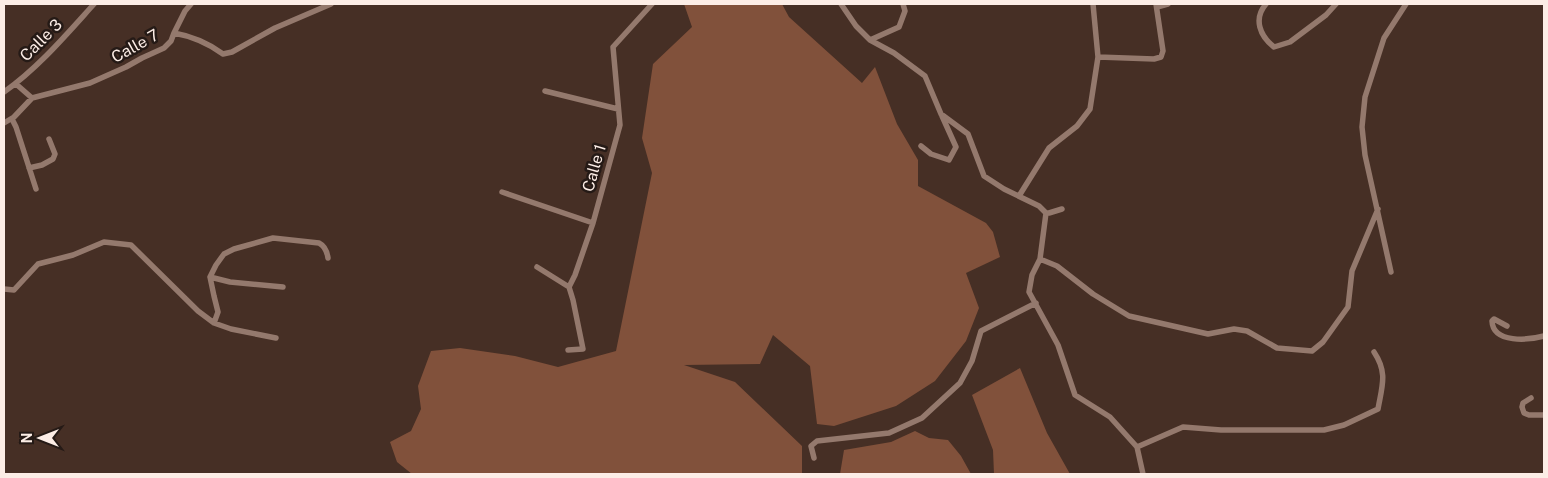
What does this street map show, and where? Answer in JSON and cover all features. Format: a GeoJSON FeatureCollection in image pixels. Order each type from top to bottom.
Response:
{"type":"FeatureCollection","features":[{"type":"Feature","properties":{"kind":"street","name":"Calle 3"},"geometry":{"type":"LineString","coordinates":[[4,92],[16,84],[68,33],[94,4]]}},
{"type":"Feature","properties":{"kind":"street"},"geometry":{"type":"LineString","coordinates":[[174,33],[185,11],[191,4]]}},
{"type":"Feature","properties":{"kind":"street","name":"Calle 7"},"geometry":{"type":"LineString","coordinates":[[32,98],[90,83],[109,76],[164,48],[171,41],[174,33],[185,35],[214,47],[223,54],[232,52],[275,28],[331,4]]}},
{"type":"Feature","properties":{"kind":"street","name":"Calle 1"},"geometry":{"type":"LineString","coordinates":[[568,288],[575,275],[593,223],[620,125],[613,47],[652,4]]}},
{"type":"Feature","properties":{"kind":"street"},"geometry":{"type":"LineString","coordinates":[[840,4],[856,26],[870,40],[894,53],[925,76],[956,146],[949,160],[931,154],[921,146]]}},
{"type":"Feature","properties":{"kind":"street"},"geometry":{"type":"LineString","coordinates":[[870,40],[899,27],[905,12],[904,4]]}},
{"type":"Feature","properties":{"kind":"street"},"geometry":{"type":"LineString","coordinates":[[1019,196],[1049,148],[1077,126],[1090,109],[1098,56],[1093,4]]}},
{"type":"Feature","properties":{"kind":"street"},"geometry":{"type":"LineString","coordinates":[[1098,56],[1154,59],[1161,57],[1163,51],[1156,5],[1168,4]]}},
{"type":"Feature","properties":{"kind":"street"},"geometry":{"type":"LineString","coordinates":[[1266,4],[1260,12],[1258,20],[1265,40],[1274,47],[1290,42],[1326,15],[1336,4]]}},
{"type":"Feature","properties":{"kind":"street"},"geometry":{"type":"LineString","coordinates":[[1392,272],[1365,155],[1362,126],[1365,97],[1384,38],[1406,4]]}},
{"type":"Feature","properties":{"kind":"street"},"geometry":{"type":"LineString","coordinates":[[4,123],[12,119],[32,98],[16,84]]}},
{"type":"Feature","properties":{"kind":"street"},"geometry":{"type":"LineString","coordinates":[[546,91],[618,109]]}},
{"type":"Feature","properties":{"kind":"street"},"geometry":{"type":"LineString","coordinates":[[941,114],[968,134],[984,176],[1004,189],[1038,206],[1046,213],[1049,214],[1062,209]]}},
{"type":"Feature","properties":{"kind":"street"},"geometry":{"type":"LineString","coordinates":[[12,119],[36,189]]}},
{"type":"Feature","properties":{"kind":"street"},"geometry":{"type":"LineString","coordinates":[[29,168],[42,165],[53,159],[55,154],[50,139]]}},
{"type":"Feature","properties":{"kind":"street"},"geometry":{"type":"LineString","coordinates":[[502,192],[593,223]]}},
{"type":"Feature","properties":{"kind":"street"},"geometry":{"type":"LineString","coordinates":[[1040,258],[1058,266],[1093,294],[1129,316],[1208,334],[1234,329],[1247,331],[1277,348],[1312,351],[1323,342],[1348,306],[1352,271],[1378,209]]}},
{"type":"Feature","properties":{"kind":"street"},"geometry":{"type":"LineString","coordinates":[[1046,213],[1040,258],[1032,275],[1030,292],[1058,345],[1076,395],[1110,417],[1137,447],[1143,474]]}},
{"type":"Feature","properties":{"kind":"street"},"geometry":{"type":"LineString","coordinates":[[214,323],[218,312],[210,277],[224,254],[234,249],[273,238],[319,243],[323,245],[328,258]]}},
{"type":"Feature","properties":{"kind":"street"},"geometry":{"type":"LineString","coordinates":[[4,289],[14,290],[38,264],[73,256],[104,242],[130,245],[198,311],[214,323],[231,329],[276,338]]}},
{"type":"Feature","properties":{"kind":"street"},"geometry":{"type":"LineString","coordinates":[[537,267],[568,288],[573,300],[583,349],[568,350]]}},
{"type":"Feature","properties":{"kind":"street"},"geometry":{"type":"LineString","coordinates":[[210,277],[230,282],[283,287]]}},
{"type":"Feature","properties":{"kind":"street"},"geometry":{"type":"LineString","coordinates":[[814,458],[811,446],[817,441],[889,433],[922,418],[960,383],[972,361],[980,331],[1036,303]]}},
{"type":"Feature","properties":{"kind":"street"},"geometry":{"type":"LineString","coordinates":[[1507,326],[1494,320],[1492,322],[1492,326],[1496,331],[1503,336],[1513,339],[1544,336]]}},
{"type":"Feature","properties":{"kind":"street"},"geometry":{"type":"LineString","coordinates":[[1137,447],[1183,427],[1240,430],[1324,430],[1344,425],[1378,409],[1384,378],[1380,361],[1374,352]]}},
{"type":"Feature","properties":{"kind":"street"},"geometry":{"type":"LineString","coordinates":[[1531,398],[1523,403],[1524,413],[1544,415]]}},
{"type":"Feature","properties":{"kind":"shaded area"},"geometry":{"type":"Polygon","coordinates":[[[684,4],[782,4],[789,17],[862,83],[875,67],[897,124],[918,160],[918,186],[986,223],[993,232],[1000,257],[966,273],[979,308],[966,341],[935,381],[896,406],[834,426],[817,424],[810,366],[773,335],[760,364],[684,365],[735,382],[802,446],[802,474],[412,474],[397,462],[390,442],[411,431],[421,409],[418,386],[431,351],[460,348],[515,356],[558,367],[616,351],[652,173],[642,138],[653,64],[692,27],[684,4]]]}},
{"type":"Feature","properties":{"kind":"shaded area"},"geometry":{"type":"Polygon","coordinates":[[[1020,368],[1047,433],[1070,474],[994,474],[993,450],[972,395],[1020,368]]]}},
{"type":"Feature","properties":{"kind":"shaded area"},"geometry":{"type":"Polygon","coordinates":[[[915,431],[929,438],[948,440],[961,456],[971,474],[840,474],[844,450],[891,442],[915,431]]]}}]}
